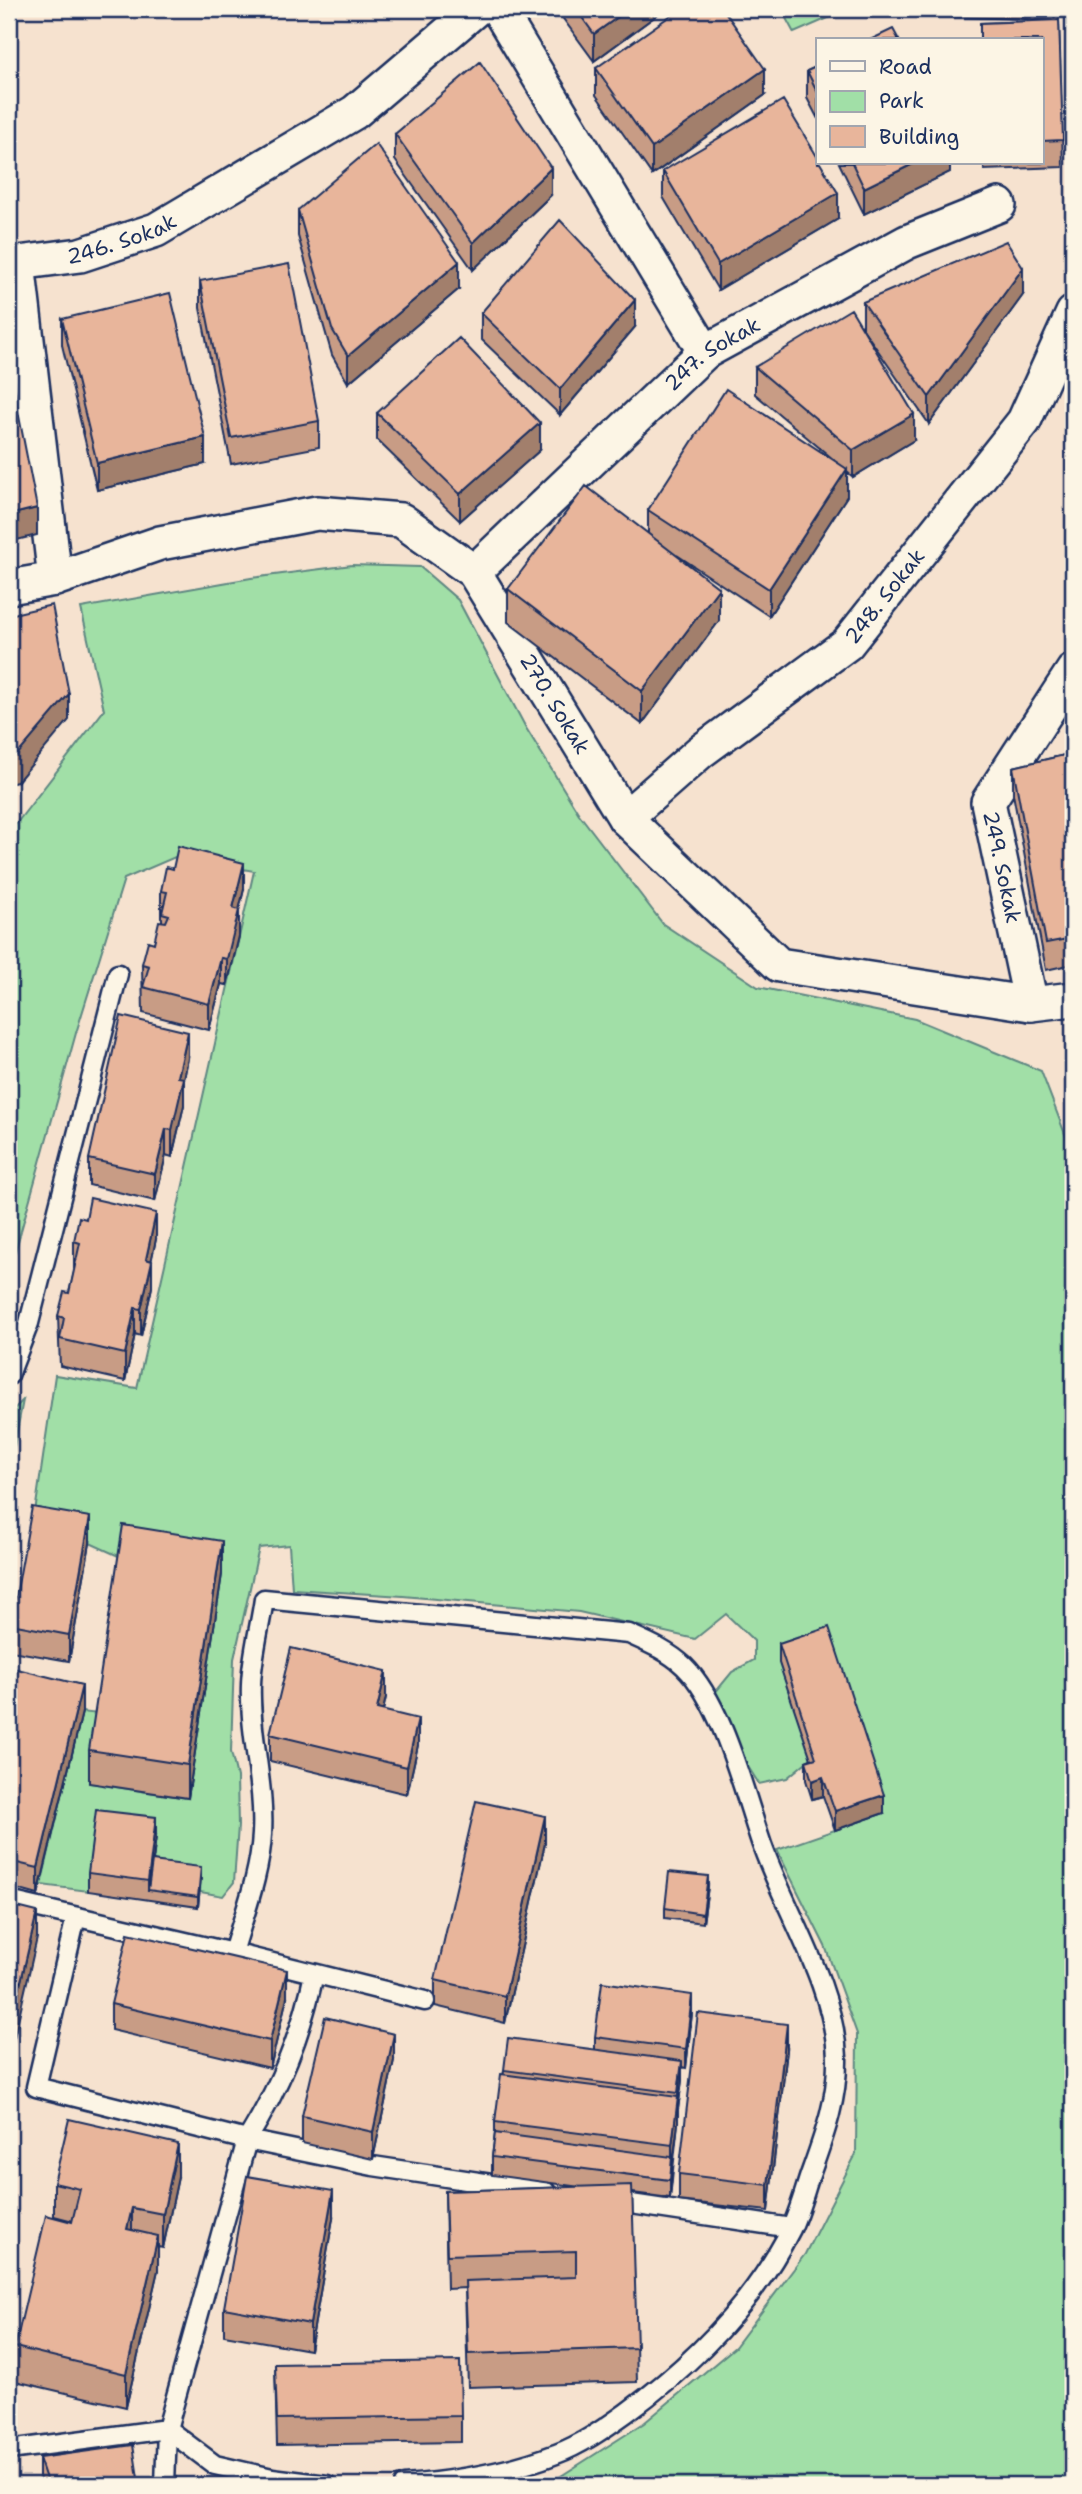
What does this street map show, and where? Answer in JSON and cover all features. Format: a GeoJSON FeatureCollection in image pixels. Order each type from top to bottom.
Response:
{"type":"FeatureCollection","features":[{"type":"Feature","properties":{"kind":"street","name":"246. Sokak"},"geometry":{"type":"LineString","coordinates":[[55,579],[18,263],[80,255],[156,230],[355,112],[476,9]]}},
{"type":"Feature","properties":{"kind":"street"},"geometry":{"type":"LineString","coordinates":[[498,9],[705,352]]}},
{"type":"Feature","properties":{"kind":"street","name":"247. Sokak"},"geometry":{"type":"LineString","coordinates":[[474,572],[705,352],[907,242],[999,205]]}},
{"type":"Feature","properties":{"kind":"street","name":"248. Sokak"},"geometry":{"type":"LineString","coordinates":[[625,818],[700,752],[847,644],[1024,421],[1073,313]]}},
{"type":"Feature","properties":{"kind":"street","name":"270. Sokak"},"geometry":{"type":"LineString","coordinates":[[9,587],[55,579],[160,543],[317,513],[401,520],[474,572],[625,818],[779,965],[1031,1004],[1073,999]]}},
{"type":"Feature","properties":{"kind":"street","name":"249. Sokak"},"geometry":{"type":"LineString","coordinates":[[1031,1004],[988,802],[1073,671]]}},
{"type":"Feature","properties":{"kind":"lane"},"geometry":{"type":"LineString","coordinates":[[9,1375],[29,1323],[118,974]]}},
{"type":"Feature","properties":{"kind":"lane"},"geometry":{"type":"LineString","coordinates":[[233,1953],[257,1871],[262,1835],[262,1804],[251,1683],[264,1599],[629,1634],[658,1647],[683,1666],[705,1692],[721,1726],[770,1868],[820,1981],[832,2019],[836,2055],[831,2117],[791,2228],[756,2288],[713,2339],[661,2387],[608,2426],[559,2453],[504,2472],[444,2482],[404,2485]]}},
{"type":"Feature","properties":{"kind":"lane"},"geometry":{"type":"LineString","coordinates":[[9,1901],[425,2001]]}},
{"type":"Feature","properties":{"kind":"lane"},"geometry":{"type":"LineString","coordinates":[[76,1917],[36,2087],[247,2140],[373,2166],[562,2194]]}},
{"type":"Feature","properties":{"kind":"lane"},"geometry":{"type":"LineString","coordinates":[[165,2485],[167,2428],[247,2140],[284,2074],[307,2008],[314,1974]]}},
{"type":"Feature","properties":{"kind":"lane"},"geometry":{"type":"LineString","coordinates":[[589,2198],[791,2228]]}},
{"type":"Feature","properties":{"kind":"lane"},"geometry":{"type":"LineString","coordinates":[[9,2450],[167,2428],[215,2465],[272,2478],[327,2485]]}},
{"type":"Feature","properties":{"kind":"green space"},"geometry":{"type":"Polygon","coordinates":[[[781,9],[849,9],[794,33],[781,9]]]}},
{"type":"Feature","properties":{"kind":"green space"},"geometry":{"type":"Polygon","coordinates":[[[352,565],[420,567],[458,600],[526,728],[579,814],[663,924],[758,987],[915,1019],[1041,1071],[1073,1155],[1073,2485],[547,2485],[644,2423],[735,2347],[805,2254],[856,2154],[857,2034],[825,1946],[777,1850],[884,1813],[811,1758],[787,1778],[759,1784],[730,1738],[714,1694],[732,1672],[754,1660],[754,1641],[726,1614],[695,1639],[579,1612],[292,1589],[289,1545],[259,1548],[234,1659],[231,1752],[237,1777],[238,1826],[234,1882],[223,1896],[200,1892],[201,1876],[152,1871],[96,1829],[88,1891],[41,1885],[82,1712],[99,1714],[89,1783],[188,1798],[123,1558],[90,1543],[32,1533],[55,1375],[137,1388],[254,871],[175,857],[124,879],[76,1033],[9,1274],[9,833],[104,710],[81,608],[251,578],[352,565]]]}},
{"type":"Feature","properties":{"kind":"green space"},"geometry":{"type":"Polygon","coordinates":[[[23,1400],[9,1473],[9,1414],[23,1400]]]}},
{"type":"Feature","properties":{"kind":"building"},"geometry":{"type":"Polygon","coordinates":[[[576,9],[629,9],[594,34],[576,9]]]}},
{"type":"Feature","properties":{"kind":"building"},"geometry":{"type":"Polygon","coordinates":[[[680,9],[723,9],[765,69],[652,148],[596,68],[680,9]]]}},
{"type":"Feature","properties":{"kind":"building"},"geometry":{"type":"Polygon","coordinates":[[[1059,20],[1063,140],[1044,141],[1044,38],[980,38],[980,23],[1059,20]]]}},
{"type":"Feature","properties":{"kind":"building"},"geometry":{"type":"Polygon","coordinates":[[[893,29],[898,38],[874,38],[893,29]]]}},
{"type":"Feature","properties":{"kind":"building"},"geometry":{"type":"Polygon","coordinates":[[[480,62],[551,168],[473,243],[395,134],[480,62]]]}},
{"type":"Feature","properties":{"kind":"building"},"geometry":{"type":"Polygon","coordinates":[[[816,67],[816,89],[807,71],[816,67]]]}},
{"type":"Feature","properties":{"kind":"building"},"geometry":{"type":"Polygon","coordinates":[[[783,100],[816,155],[816,164],[821,164],[838,193],[718,264],[663,171],[783,100]]]}},
{"type":"Feature","properties":{"kind":"building"},"geometry":{"type":"Polygon","coordinates":[[[376,144],[459,262],[348,356],[332,329],[298,210],[376,144]]]}},
{"type":"Feature","properties":{"kind":"building"},"geometry":{"type":"Polygon","coordinates":[[[852,164],[913,164],[864,188],[852,164]]]}},
{"type":"Feature","properties":{"kind":"building"},"geometry":{"type":"Polygon","coordinates":[[[560,220],[635,300],[560,389],[481,313],[560,220]]]}},
{"type":"Feature","properties":{"kind":"building"},"geometry":{"type":"Polygon","coordinates":[[[1006,241],[1023,268],[929,397],[863,302],[1006,241]]]}},
{"type":"Feature","properties":{"kind":"building"},"geometry":{"type":"Polygon","coordinates":[[[289,264],[319,421],[231,438],[200,281],[289,264]]]}},
{"type":"Feature","properties":{"kind":"building"},"geometry":{"type":"Polygon","coordinates":[[[170,293],[205,437],[97,463],[62,319],[170,293]]]}},
{"type":"Feature","properties":{"kind":"building"},"geometry":{"type":"Polygon","coordinates":[[[851,309],[914,414],[853,450],[755,367],[851,309]]]}},
{"type":"Feature","properties":{"kind":"building"},"geometry":{"type":"Polygon","coordinates":[[[459,338],[540,423],[460,494],[377,413],[459,338]]]}},
{"type":"Feature","properties":{"kind":"building"},"geometry":{"type":"Polygon","coordinates":[[[726,389],[847,469],[769,589],[648,510],[726,389]]]}},
{"type":"Feature","properties":{"kind":"building"},"geometry":{"type":"Polygon","coordinates":[[[17,406],[37,508],[9,515],[9,408],[17,406]]]}},
{"type":"Feature","properties":{"kind":"building"},"geometry":{"type":"Polygon","coordinates":[[[586,486],[719,588],[642,691],[508,589],[586,486]]]}},
{"type":"Feature","properties":{"kind":"building"},"geometry":{"type":"Polygon","coordinates":[[[52,605],[69,694],[17,755],[9,757],[9,615],[52,605]]]}},
{"type":"Feature","properties":{"kind":"building"},"geometry":{"type":"Polygon","coordinates":[[[1073,753],[1073,938],[1046,943],[1013,767],[1073,753]]]}},
{"type":"Feature","properties":{"kind":"building"},"geometry":{"type":"Polygon","coordinates":[[[178,846],[244,863],[233,908],[239,910],[227,959],[221,958],[209,1004],[143,987],[149,966],[142,964],[148,941],[154,943],[159,921],[166,922],[169,915],[162,913],[167,892],[161,891],[166,867],[173,869],[178,846]]]}},
{"type":"Feature","properties":{"kind":"building"},"geometry":{"type":"Polygon","coordinates":[[[121,1016],[188,1032],[178,1077],[184,1078],[172,1130],[166,1129],[155,1174],[89,1159],[121,1016]]]}},
{"type":"Feature","properties":{"kind":"building"},"geometry":{"type":"Polygon","coordinates":[[[90,1198],[156,1213],[146,1259],[152,1261],[141,1309],[135,1308],[125,1354],[60,1339],[64,1318],[58,1316],[64,1292],[69,1293],[80,1243],[74,1241],[79,1217],[86,1219],[90,1198]]]}},
{"type":"Feature","properties":{"kind":"building"},"geometry":{"type":"Polygon","coordinates":[[[32,1507],[90,1517],[69,1635],[11,1624],[32,1507]]]}},
{"type":"Feature","properties":{"kind":"building"},"geometry":{"type":"Polygon","coordinates":[[[123,1525],[222,1541],[188,1765],[89,1750],[123,1525]]]}},
{"type":"Feature","properties":{"kind":"building"},"geometry":{"type":"Polygon","coordinates":[[[829,1627],[884,1795],[835,1811],[823,1777],[812,1781],[806,1761],[816,1758],[779,1644],[829,1627]]]}},
{"type":"Feature","properties":{"kind":"building"},"geometry":{"type":"Polygon","coordinates":[[[291,1648],[386,1671],[377,1709],[418,1719],[407,1767],[270,1734],[291,1648]]]}},
{"type":"Feature","properties":{"kind":"building"},"geometry":{"type":"Polygon","coordinates":[[[9,1667],[82,1685],[38,1868],[9,1861],[9,1667]]]}},
{"type":"Feature","properties":{"kind":"building"},"geometry":{"type":"Polygon","coordinates":[[[476,1801],[545,1816],[505,1996],[435,1980],[476,1801]]]}},
{"type":"Feature","properties":{"kind":"building"},"geometry":{"type":"Polygon","coordinates":[[[96,1810],[156,1817],[148,1881],[88,1873],[96,1810]]]}},
{"type":"Feature","properties":{"kind":"building"},"geometry":{"type":"Polygon","coordinates":[[[152,1861],[201,1867],[198,1897],[148,1890],[152,1861]]]}},
{"type":"Feature","properties":{"kind":"building"},"geometry":{"type":"Polygon","coordinates":[[[669,1872],[708,1876],[703,1914],[665,1908],[669,1872]]]}},
{"type":"Feature","properties":{"kind":"building"},"geometry":{"type":"Polygon","coordinates":[[[9,1905],[37,1912],[9,2033],[9,1905]]]}},
{"type":"Feature","properties":{"kind":"building"},"geometry":{"type":"Polygon","coordinates":[[[128,1933],[287,1970],[270,2041],[111,2004],[128,1933]]]}},
{"type":"Feature","properties":{"kind":"building"},"geometry":{"type":"Polygon","coordinates":[[[602,1982],[692,1995],[686,2049],[595,2037],[602,1982]]]}},
{"type":"Feature","properties":{"kind":"building"},"geometry":{"type":"Polygon","coordinates":[[[698,2013],[787,2024],[768,2185],[679,2174],[698,2013]]]}},
{"type":"Feature","properties":{"kind":"building"},"geometry":{"type":"Polygon","coordinates":[[[325,2017],[394,2034],[373,2132],[302,2116],[325,2017]]]}},
{"type":"Feature","properties":{"kind":"building"},"geometry":{"type":"Polygon","coordinates":[[[508,2038],[682,2061],[678,2093],[504,2070],[508,2038]]]}},
{"type":"Feature","properties":{"kind":"building"},"geometry":{"type":"Polygon","coordinates":[[[501,2074],[678,2097],[672,2145],[495,2122],[501,2074]]]}},
{"type":"Feature","properties":{"kind":"building"},"geometry":{"type":"Polygon","coordinates":[[[69,2119],[178,2144],[163,2214],[132,2208],[127,2229],[158,2236],[126,2374],[15,2347],[46,2215],[72,2222],[80,2189],[54,2183],[69,2119]]]}},
{"type":"Feature","properties":{"kind":"building"},"geometry":{"type":"Polygon","coordinates":[[[495,2133],[672,2157],[670,2180],[492,2157],[495,2133]]]}},
{"type":"Feature","properties":{"kind":"building"},"geometry":{"type":"Polygon","coordinates":[[[247,2176],[333,2191],[310,2324],[224,2308],[247,2176]]]}},
{"type":"Feature","properties":{"kind":"building"},"geometry":{"type":"Polygon","coordinates":[[[632,2185],[637,2348],[468,2354],[465,2281],[576,2277],[576,2251],[447,2255],[445,2191],[632,2185]]]}},
{"type":"Feature","properties":{"kind":"building"},"geometry":{"type":"Polygon","coordinates":[[[460,2361],[461,2416],[277,2419],[275,2364],[460,2361]]]}},
{"type":"Feature","properties":{"kind":"building"},"geometry":{"type":"Polygon","coordinates":[[[133,2445],[139,2485],[48,2485],[39,2458],[133,2445]]]}}]}
